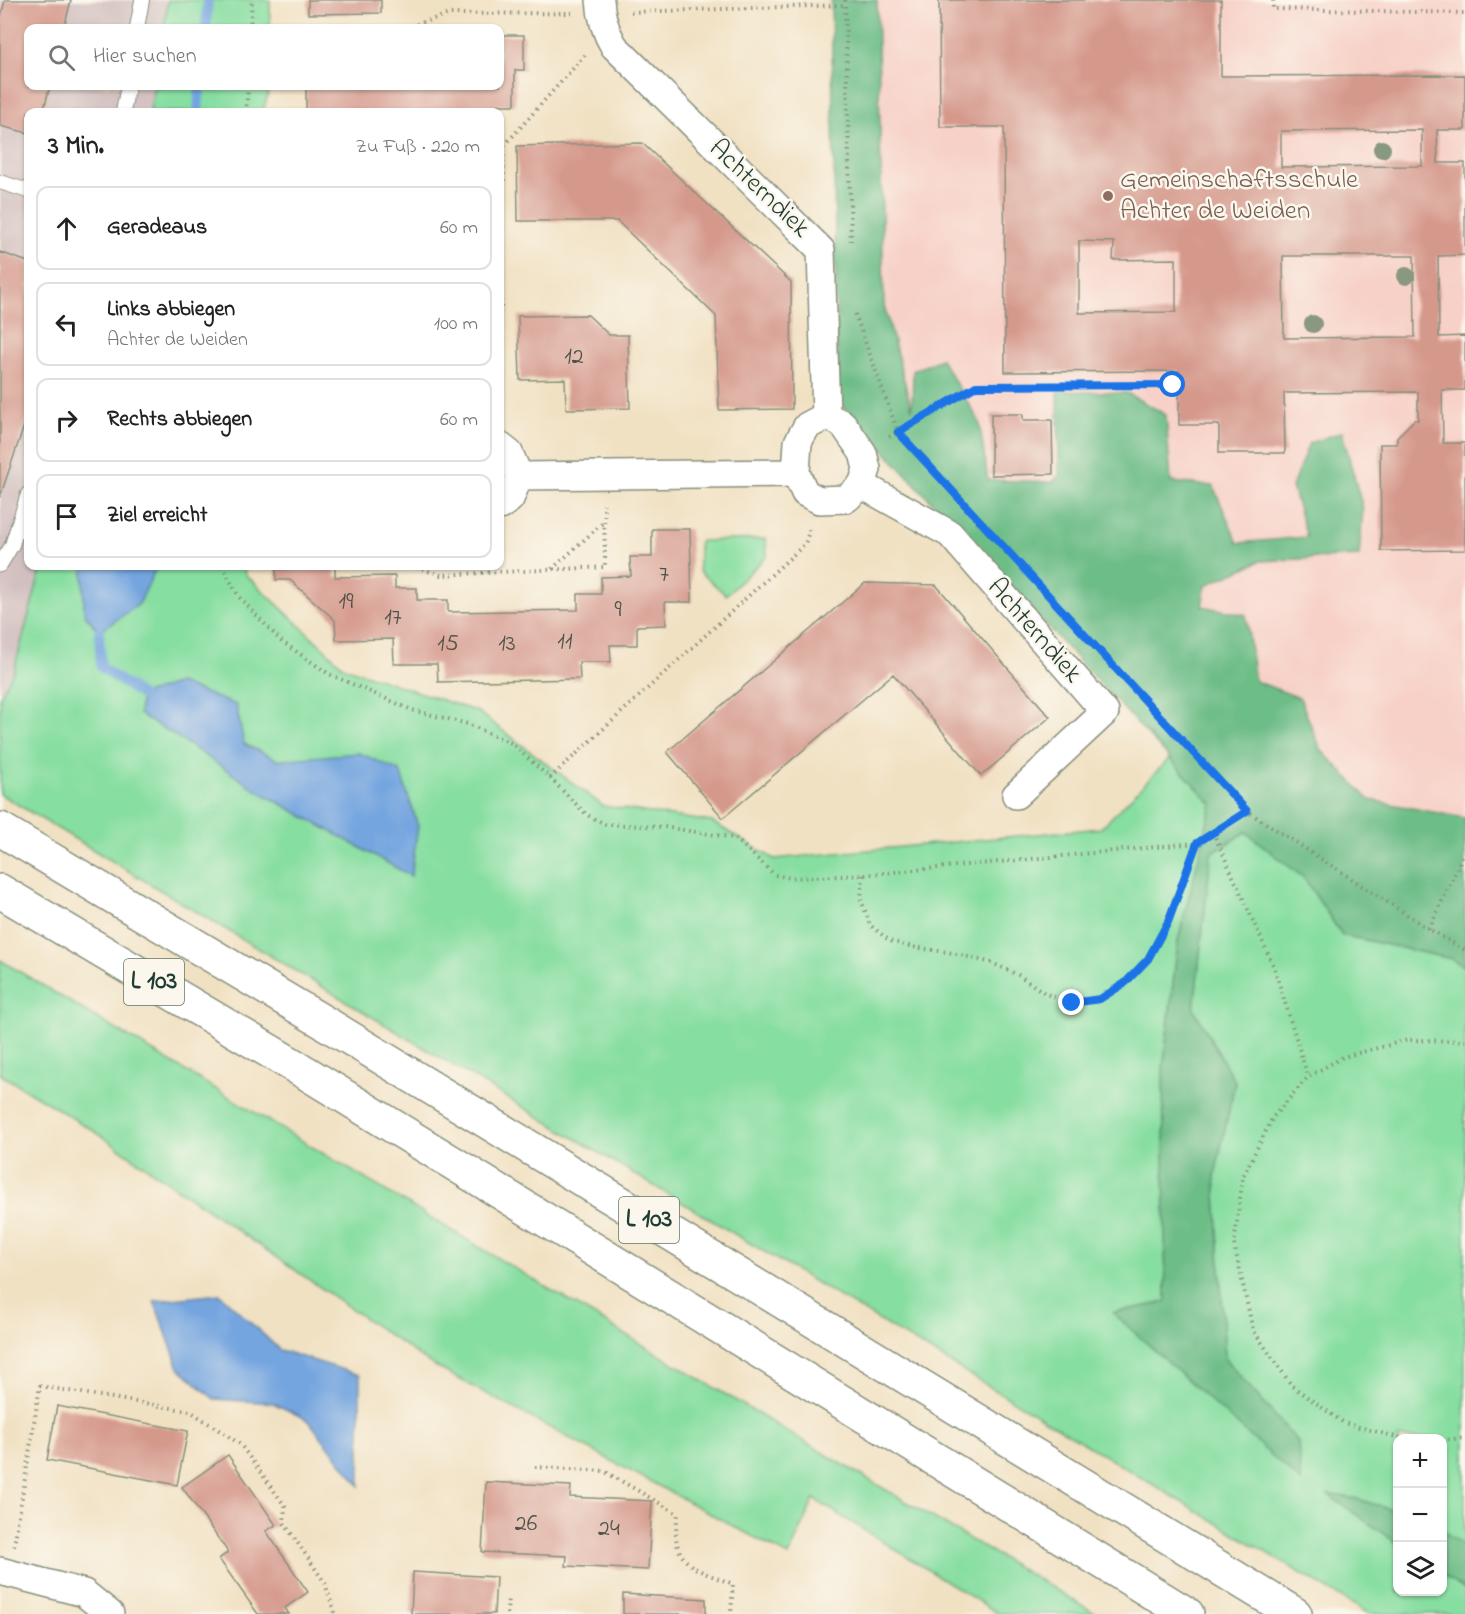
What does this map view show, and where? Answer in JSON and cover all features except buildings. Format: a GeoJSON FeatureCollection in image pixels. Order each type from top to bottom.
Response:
{"type":"FeatureCollection","features":[{"type":"Feature","properties":{"kind":"highway","name":"L 103"},"geometry":{"type":"LineString","coordinates":[[0,830],[346,1035],[1295,1614]]}},
{"type":"Feature","properties":{"kind":"highway","name":"L 103"},"geometry":{"type":"LineString","coordinates":[[0,891],[308,1074],[1187,1614]]}},
{"type":"Feature","properties":{"kind":"street","name":"Achterndiek"},"geometry":{"type":"LineString","coordinates":[[600,0],[606,32],[614,46],[821,250],[826,416]]}},
{"type":"Feature","properties":{"kind":"street"},"geometry":{"type":"LineString","coordinates":[[826,416],[843,424],[863,453],[867,469],[862,485],[846,499],[819,500],[805,493],[796,472],[798,442],[807,426],[826,416]]}},
{"type":"Feature","properties":{"kind":"street"},"geometry":{"type":"LineString","coordinates":[[504,449],[509,453],[519,476],[510,499],[504,503]]}},
{"type":"Feature","properties":{"kind":"street"},"geometry":{"type":"LineString","coordinates":[[519,476],[796,472]]}},
{"type":"Feature","properties":{"kind":"street","name":"Achterndiek"},"geometry":{"type":"LineString","coordinates":[[862,485],[950,534],[1105,712],[1016,795]]}},
{"type":"Feature","properties":{"kind":"street"},"geometry":{"type":"LineString","coordinates":[[5,1572],[84,1593],[110,1614]]}},
{"type":"Feature","properties":{"kind":"lane"},"geometry":{"type":"LineString","coordinates":[[138,24],[142,0]]}},
{"type":"Feature","properties":{"kind":"lane"},"geometry":{"type":"LineString","coordinates":[[124,108],[127,90]]}},
{"type":"Feature","properties":{"kind":"lane"},"geometry":{"type":"LineString","coordinates":[[0,182],[24,190]]}},
{"type":"Feature","properties":{"kind":"lane"},"geometry":{"type":"LineString","coordinates":[[0,565],[12,545],[24,507]]}},
{"type":"Feature","properties":{"kind":"path"},"geometry":{"type":"LineString","coordinates":[[250,24],[252,0]]}},
{"type":"Feature","properties":{"kind":"path"},"geometry":{"type":"LineString","coordinates":[[844,0],[851,250]]}},
{"type":"Feature","properties":{"kind":"path"},"geometry":{"type":"LineString","coordinates":[[1273,0],[1273,9],[1465,13]]}},
{"type":"Feature","properties":{"kind":"path"},"geometry":{"type":"LineString","coordinates":[[504,146],[606,32]]}},
{"type":"Feature","properties":{"kind":"path"},"geometry":{"type":"LineString","coordinates":[[246,108],[248,90]]}},
{"type":"Feature","properties":{"kind":"path"},"geometry":{"type":"LineString","coordinates":[[852,309],[898,432],[971,511]]}},
{"type":"Feature","properties":{"kind":"path"},"geometry":{"type":"LineString","coordinates":[[898,432],[976,386],[1173,385]]}},
{"type":"Feature","properties":{"kind":"path"},"geometry":{"type":"LineString","coordinates":[[424,570],[441,575],[604,567],[604,475]]}},
{"type":"Feature","properties":{"kind":"path"},"geometry":{"type":"LineString","coordinates":[[550,778],[805,544],[819,500]]}},
{"type":"Feature","properties":{"kind":"path"},"geometry":{"type":"LineString","coordinates":[[552,569],[604,522]]}},
{"type":"Feature","properties":{"kind":"path"},"geometry":{"type":"LineString","coordinates":[[1020,564],[1247,811],[1465,950]]}},
{"type":"Feature","properties":{"kind":"path"},"geometry":{"type":"LineString","coordinates":[[224,570],[239,597],[281,641],[329,674],[412,710],[468,724],[511,743],[587,815],[605,824],[664,827],[735,838],[776,875],[791,878],[863,875],[1197,843],[1247,811]]}},
{"type":"Feature","properties":{"kind":"path"},"geometry":{"type":"LineString","coordinates":[[1213,832],[1274,967],[1308,1077]]}},
{"type":"Feature","properties":{"kind":"path"},"geometry":{"type":"LineString","coordinates":[[863,875],[861,899],[870,925],[890,941],[992,963],[1020,976],[1047,994],[1072,1003],[1100,999],[1125,983],[1148,959],[1168,922],[1197,843]]}},
{"type":"Feature","properties":{"kind":"path"},"geometry":{"type":"LineString","coordinates":[[1429,929],[1465,852]]}},
{"type":"Feature","properties":{"kind":"path"},"geometry":{"type":"LineString","coordinates":[[1393,1436],[1344,1423],[1292,1386],[1253,1330],[1234,1244],[1243,1176],[1273,1117],[1308,1077],[1343,1057],[1408,1040],[1465,1041]]}},
{"type":"Feature","properties":{"kind":"path"},"geometry":{"type":"LineString","coordinates":[[5,1572],[40,1386],[190,1411],[240,1444],[285,1506],[284,1523],[325,1583],[334,1614]]}},
{"type":"Feature","properties":{"kind":"path"},"geometry":{"type":"LineString","coordinates":[[1447,1439],[1465,1437]]}},
{"type":"Feature","properties":{"kind":"path"},"geometry":{"type":"LineString","coordinates":[[535,1467],[604,1471],[678,1514],[676,1534],[679,1554],[692,1568],[733,1584],[731,1614]]}},
{"type":"Feature","properties":{"kind":"path"},"geometry":{"type":"LineString","coordinates":[[507,1614],[508,1597]]}},
{"type":"Feature","properties":{"kind":"shaded area"},"geometry":{"type":"Polygon","coordinates":[[[0,0],[168,0],[165,24],[24,24],[24,90],[153,90],[151,108],[24,108],[24,570],[41,570],[14,670],[0,697],[0,0]]]}},
{"type":"Feature","properties":{"kind":"shaded area"},"geometry":{"type":"Polygon","coordinates":[[[877,0],[1465,0],[1465,922],[913,413],[884,305],[877,0]]]}},
{"type":"Feature","properties":{"kind":"green space"},"geometry":{"type":"Polygon","coordinates":[[[168,0],[270,0],[270,24],[165,24],[168,0]]]}},
{"type":"Feature","properties":{"kind":"green space"},"geometry":{"type":"Polygon","coordinates":[[[831,0],[877,0],[884,305],[912,410],[913,371],[941,359],[979,421],[988,480],[1053,482],[1059,475],[1058,391],[1127,393],[1166,415],[1171,482],[1213,486],[1238,543],[1307,537],[1292,487],[1309,443],[1342,432],[1363,509],[1359,556],[1260,561],[1206,585],[1202,606],[1246,615],[1255,681],[1300,698],[1321,750],[1370,800],[1465,818],[1465,967],[1452,959],[1342,935],[1304,878],[1246,832],[1211,853],[1194,1009],[1235,1082],[1215,1175],[1225,1359],[1298,1442],[1301,1482],[1113,1313],[1166,1302],[1163,1070],[1178,941],[1212,804],[838,401],[831,0]]]}},
{"type":"Feature","properties":{"kind":"green space"},"geometry":{"type":"Polygon","coordinates":[[[153,90],[268,90],[264,108],[151,108],[153,90]]]}},
{"type":"Feature","properties":{"kind":"green space"},"geometry":{"type":"Polygon","coordinates":[[[766,539],[767,556],[726,595],[699,571],[699,541],[766,539]]]}},
{"type":"Feature","properties":{"kind":"green space"},"geometry":{"type":"Polygon","coordinates":[[[41,570],[244,570],[246,575],[344,667],[478,712],[603,806],[712,822],[774,859],[1101,828],[1170,758],[1212,804],[1178,941],[1163,1070],[1166,1302],[1113,1313],[1298,1442],[1225,1359],[1215,1175],[1235,1082],[1194,1009],[1211,853],[1246,832],[1304,878],[1342,935],[1452,959],[1465,967],[1465,1546],[1447,1534],[1447,1434],[1393,1434],[1393,1511],[1358,1499],[1329,1495],[1393,1540],[1393,1596],[1447,1596],[1447,1578],[1465,1590],[1465,1614],[1369,1614],[0,794],[0,697],[14,670],[41,570]]]}},
{"type":"Feature","properties":{"kind":"green space"},"geometry":{"type":"Polygon","coordinates":[[[0,960],[830,1457],[1097,1614],[999,1614],[814,1499],[789,1556],[431,1364],[94,1131],[0,1074],[0,960]]]}},
{"type":"Feature","properties":{"kind":"green space"},"geometry":{"type":"Polygon","coordinates":[[[1327,1494],[1358,1499],[1393,1511],[1393,1540],[1327,1494]]]}},
{"type":"Feature","properties":{"kind":"green space"},"geometry":{"type":"Polygon","coordinates":[[[1447,1534],[1465,1546],[1465,1590],[1447,1578],[1447,1534]]]}},
{"type":"Feature","properties":{"kind":"water"},"geometry":{"type":"Polygon","coordinates":[[[83,570],[155,570],[139,604],[99,632],[84,613],[83,570]]]}},
{"type":"Feature","properties":{"kind":"water"},"geometry":{"type":"Polygon","coordinates":[[[179,683],[236,705],[244,744],[278,760],[359,753],[400,771],[418,826],[411,876],[258,791],[139,714],[141,695],[179,683]]]}},
{"type":"Feature","properties":{"kind":"water"},"geometry":{"type":"Polygon","coordinates":[[[220,1294],[280,1350],[360,1375],[360,1486],[308,1420],[273,1403],[214,1399],[179,1368],[154,1301],[220,1294]]]}},
{"type":"Feature","properties":{"kind":"waterway"},"geometry":{"type":"LineString","coordinates":[[206,24],[208,0]]}},
{"type":"Feature","properties":{"kind":"waterway"},"geometry":{"type":"LineString","coordinates":[[198,108],[200,90]]}},
{"type":"Feature","properties":{"kind":"waterway"},"geometry":{"type":"LineString","coordinates":[[99,632],[101,667],[141,695]]}},
{"type":"Feature","properties":{"kind":"place","name":"Gemeinschaftsschule Achter de Weiden"},"geometry":{"type":"Point","coordinates":[1108,196]}},
{"type":"Feature","properties":{"kind":"route"},"geometry":{"type":"LineString","coordinates":[[1072,1003],[1100,999],[1125,983],[1148,959],[1168,922],[1197,843],[1247,811],[898,432],[976,386],[1173,385]]}}]}
